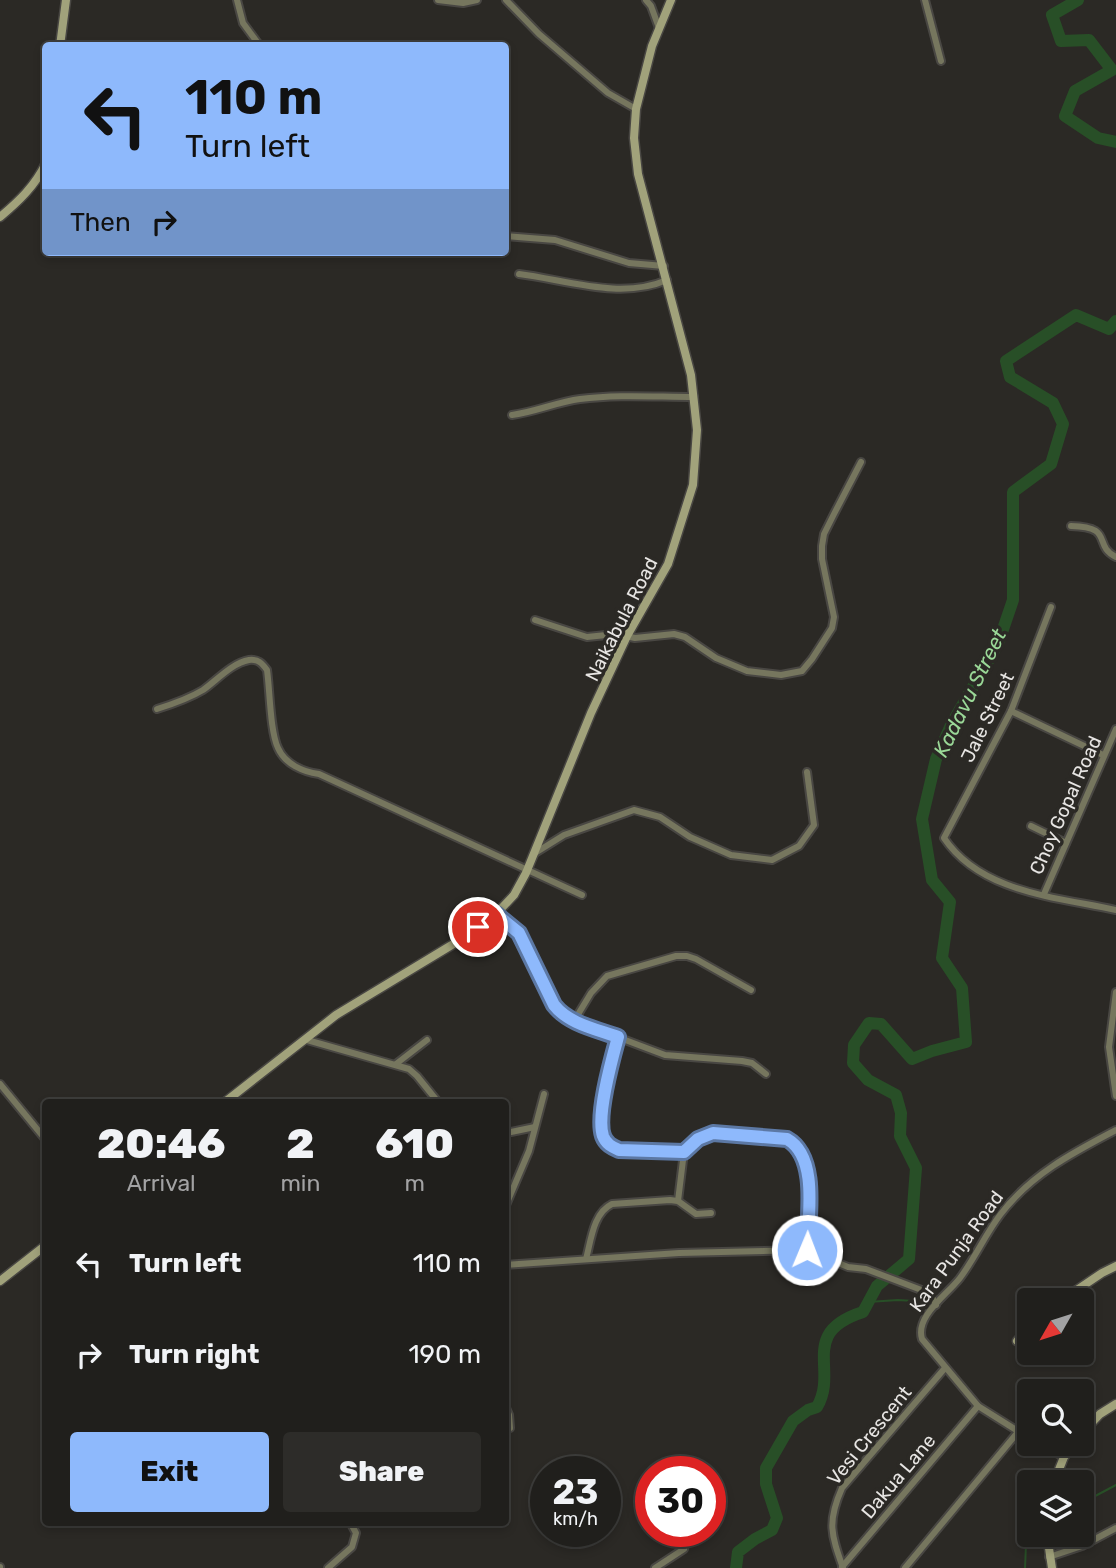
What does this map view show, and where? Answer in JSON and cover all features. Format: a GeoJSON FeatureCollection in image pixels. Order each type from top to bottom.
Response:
{"type":"FeatureCollection","features":[{"type":"Feature","properties":{"kind":"street"},"geometry":{"type":"LineString","coordinates":[[61,42],[66,0]]}},
{"type":"Feature","properties":{"kind":"street"},"geometry":{"type":"LineString","coordinates":[[237,0],[243,23],[257,42]]}},
{"type":"Feature","properties":{"kind":"street"},"geometry":{"type":"LineString","coordinates":[[438,0],[463,4],[477,0]]}},
{"type":"Feature","properties":{"kind":"street"},"geometry":{"type":"LineString","coordinates":[[506,0],[539,34],[608,93],[636,109]]}},
{"type":"Feature","properties":{"kind":"street"},"geometry":{"type":"LineString","coordinates":[[646,0],[659,27]]}},
{"type":"Feature","properties":{"kind":"street","name":"Naikabula Road"},"geometry":{"type":"LineString","coordinates":[[229,1099],[336,1015],[460,940],[496,914],[514,895],[527,870],[591,713],[627,636],[668,564],[693,485],[697,430],[691,375],[638,174],[634,138],[636,109],[652,46],[671,0]]}},
{"type":"Feature","properties":{"kind":"street"},"geometry":{"type":"LineString","coordinates":[[925,0],[941,61]]}},
{"type":"Feature","properties":{"kind":"street"},"geometry":{"type":"LineString","coordinates":[[0,217],[22,198],[42,172]]}},
{"type":"Feature","properties":{"kind":"street"},"geometry":{"type":"LineString","coordinates":[[509,236],[555,240],[629,263],[664,265]]}},
{"type":"Feature","properties":{"kind":"street"},"geometry":{"type":"LineString","coordinates":[[519,274],[624,289],[650,287],[667,279]]}},
{"type":"Feature","properties":{"kind":"street"},"geometry":{"type":"LineString","coordinates":[[512,415],[583,399],[694,397]]}},
{"type":"Feature","properties":{"kind":"street"},"geometry":{"type":"LineString","coordinates":[[535,620],[587,637],[616,634],[635,638],[674,634],[685,636],[716,658],[747,671],[773,675],[802,671],[813,659],[832,628],[834,617],[822,559],[824,534],[861,462]]}},
{"type":"Feature","properties":{"kind":"street"},"geometry":{"type":"LineString","coordinates":[[1071,526],[1089,526],[1098,532],[1110,554],[1116,557]]}},
{"type":"Feature","properties":{"kind":"street","name":"Jale Street"},"geometry":{"type":"LineString","coordinates":[[1044,894],[1013,887],[980,873],[952,849],[944,838],[1011,711],[1051,607]]}},
{"type":"Feature","properties":{"kind":"street"},"geometry":{"type":"LineString","coordinates":[[157,709],[201,691],[239,663],[252,659],[261,662],[267,670],[278,748],[289,761],[305,772],[319,774],[582,895]]}},
{"type":"Feature","properties":{"kind":"street"},"geometry":{"type":"LineString","coordinates":[[1011,711],[1104,755]]}},
{"type":"Feature","properties":{"kind":"street","name":"Choy Gopal Road"},"geometry":{"type":"LineString","coordinates":[[1044,894],[1116,729]]}},
{"type":"Feature","properties":{"kind":"street"},"geometry":{"type":"LineString","coordinates":[[533,853],[564,835],[634,810],[660,817],[690,837],[731,855],[772,860],[799,846],[814,825],[807,772]]}},
{"type":"Feature","properties":{"kind":"street"},"geometry":{"type":"LineString","coordinates":[[1031,826],[1066,843]]}},
{"type":"Feature","properties":{"kind":"street"},"geometry":{"type":"LineString","coordinates":[[1044,894],[1116,910]]}},
{"type":"Feature","properties":{"kind":"street"},"geometry":{"type":"LineString","coordinates":[[496,914],[519,933],[560,1013],[574,1021],[665,1055],[752,1063],[766,1074]]}},
{"type":"Feature","properties":{"kind":"street"},"geometry":{"type":"LineString","coordinates":[[574,1021],[591,993],[607,976],[676,956],[696,959],[751,989]]}},
{"type":"Feature","properties":{"kind":"street"},"geometry":{"type":"LineString","coordinates":[[1116,992],[1109,1047],[1116,1096]]}},
{"type":"Feature","properties":{"kind":"street"},"geometry":{"type":"LineString","coordinates":[[618,1037],[606,1080],[602,1132],[605,1140],[611,1147],[619,1150],[684,1152]]}},
{"type":"Feature","properties":{"kind":"street"},"geometry":{"type":"LineString","coordinates":[[307,1040],[396,1064],[417,1076],[436,1099]]}},
{"type":"Feature","properties":{"kind":"street"},"geometry":{"type":"LineString","coordinates":[[396,1064],[427,1040]]}},
{"type":"Feature","properties":{"kind":"street"},"geometry":{"type":"LineString","coordinates":[[0,1084],[42,1135]]}},
{"type":"Feature","properties":{"kind":"street"},"geometry":{"type":"LineString","coordinates":[[509,1198],[529,1151],[544,1094]]}},
{"type":"Feature","properties":{"kind":"street"},"geometry":{"type":"LineString","coordinates":[[509,1132],[535,1128]]}},
{"type":"Feature","properties":{"kind":"street","name":"Kara Punja Road"},"geometry":{"type":"LineString","coordinates":[[1017,1431],[978,1406],[922,1339],[919,1330],[923,1321],[960,1278],[998,1217],[1017,1193],[1056,1162],[1116,1130]]}},
{"type":"Feature","properties":{"kind":"street"},"geometry":{"type":"LineString","coordinates":[[678,1201],[684,1152],[698,1139],[713,1133],[787,1139],[794,1143],[804,1157],[808,1179],[807,1250]]}},
{"type":"Feature","properties":{"kind":"street"},"geometry":{"type":"LineString","coordinates":[[586,1259],[599,1216],[606,1206],[678,1201],[696,1214],[711,1213]]}},
{"type":"Feature","properties":{"kind":"street"},"geometry":{"type":"LineString","coordinates":[[0,1282],[42,1248]]}},
{"type":"Feature","properties":{"kind":"street"},"geometry":{"type":"LineString","coordinates":[[509,1265],[679,1252],[807,1250],[848,1267],[866,1269],[931,1295],[936,1305]]}},
{"type":"Feature","properties":{"kind":"street"},"geometry":{"type":"LineString","coordinates":[[1080,1288],[1116,1266]]}},
{"type":"Feature","properties":{"kind":"street","name":"Vesi Crescent"},"geometry":{"type":"LineString","coordinates":[[843,1567],[832,1534],[832,1510],[842,1488],[945,1368]]}},
{"type":"Feature","properties":{"kind":"street"},"geometry":{"type":"LineString","coordinates":[[1094,1420],[1116,1404]]}},
{"type":"Feature","properties":{"kind":"street","name":"Dakua Lane"},"geometry":{"type":"LineString","coordinates":[[843,1567],[978,1406]]}},
{"type":"Feature","properties":{"kind":"street"},"geometry":{"type":"LineString","coordinates":[[509,1415],[510,1428]]}},
{"type":"Feature","properties":{"kind":"street"},"geometry":{"type":"LineString","coordinates":[[905,1568],[1017,1433]]}},
{"type":"Feature","properties":{"kind":"street"},"geometry":{"type":"LineString","coordinates":[[1059,1470],[1064,1457]]}},
{"type":"Feature","properties":{"kind":"street"},"geometry":{"type":"LineString","coordinates":[[328,1568],[352,1547],[356,1533],[352,1526]]}},
{"type":"Feature","properties":{"kind":"street"},"geometry":{"type":"LineString","coordinates":[[1049,1557],[1082,1546],[1116,1528]]}},
{"type":"Feature","properties":{"kind":"street"},"geometry":{"type":"LineString","coordinates":[[1048,1547],[1052,1568]]}},
{"type":"Feature","properties":{"kind":"street"},"geometry":{"type":"LineString","coordinates":[[655,1568],[684,1549]]}},
{"type":"Feature","properties":{"kind":"waterway","name":"Kadavu Street"},"geometry":{"type":"LineString","coordinates":[[1078,0],[1052,15],[1061,41],[1089,40],[1112,70],[1075,91],[1065,116],[1098,138],[1116,142]]}},
{"type":"Feature","properties":{"kind":"waterway","name":"Kadavu Street"},"geometry":{"type":"LineString","coordinates":[[736,1568],[738,1552],[772,1530],[777,1518],[766,1484],[766,1468],[793,1421],[817,1407],[823,1393],[824,1353],[831,1330],[863,1312],[877,1286],[909,1259],[916,1168],[900,1136],[901,1113],[896,1095],[868,1080],[853,1063],[854,1045],[869,1023],[881,1024],[912,1059],[966,1042],[962,988],[942,958],[950,902],[932,880],[922,819],[936,759],[952,723],[998,644],[1013,600],[1013,492],[1051,464],[1063,424],[1053,403],[1010,377],[1006,361],[1076,315],[1109,329],[1116,321]]}},
{"type":"Feature","properties":{"kind":"waterway"},"geometry":{"type":"LineString","coordinates":[[868,1302],[929,1302]]}},
{"type":"Feature","properties":{"kind":"waterway"},"geometry":{"type":"LineString","coordinates":[[1094,1497],[1116,1485]]}},
{"type":"Feature","properties":{"kind":"waterway"},"geometry":{"type":"LineString","coordinates":[[1025,1568],[1026,1547]]}},
{"type":"Feature","properties":{"kind":"route"},"geometry":{"type":"LineString","coordinates":[[478,927],[496,914],[511,924],[519,933],[560,1013],[618,1037],[606,1080],[602,1132],[611,1147],[619,1150],[684,1152],[690,1144],[713,1133],[787,1139],[794,1143],[804,1157],[808,1179],[807,1250]]}}]}
